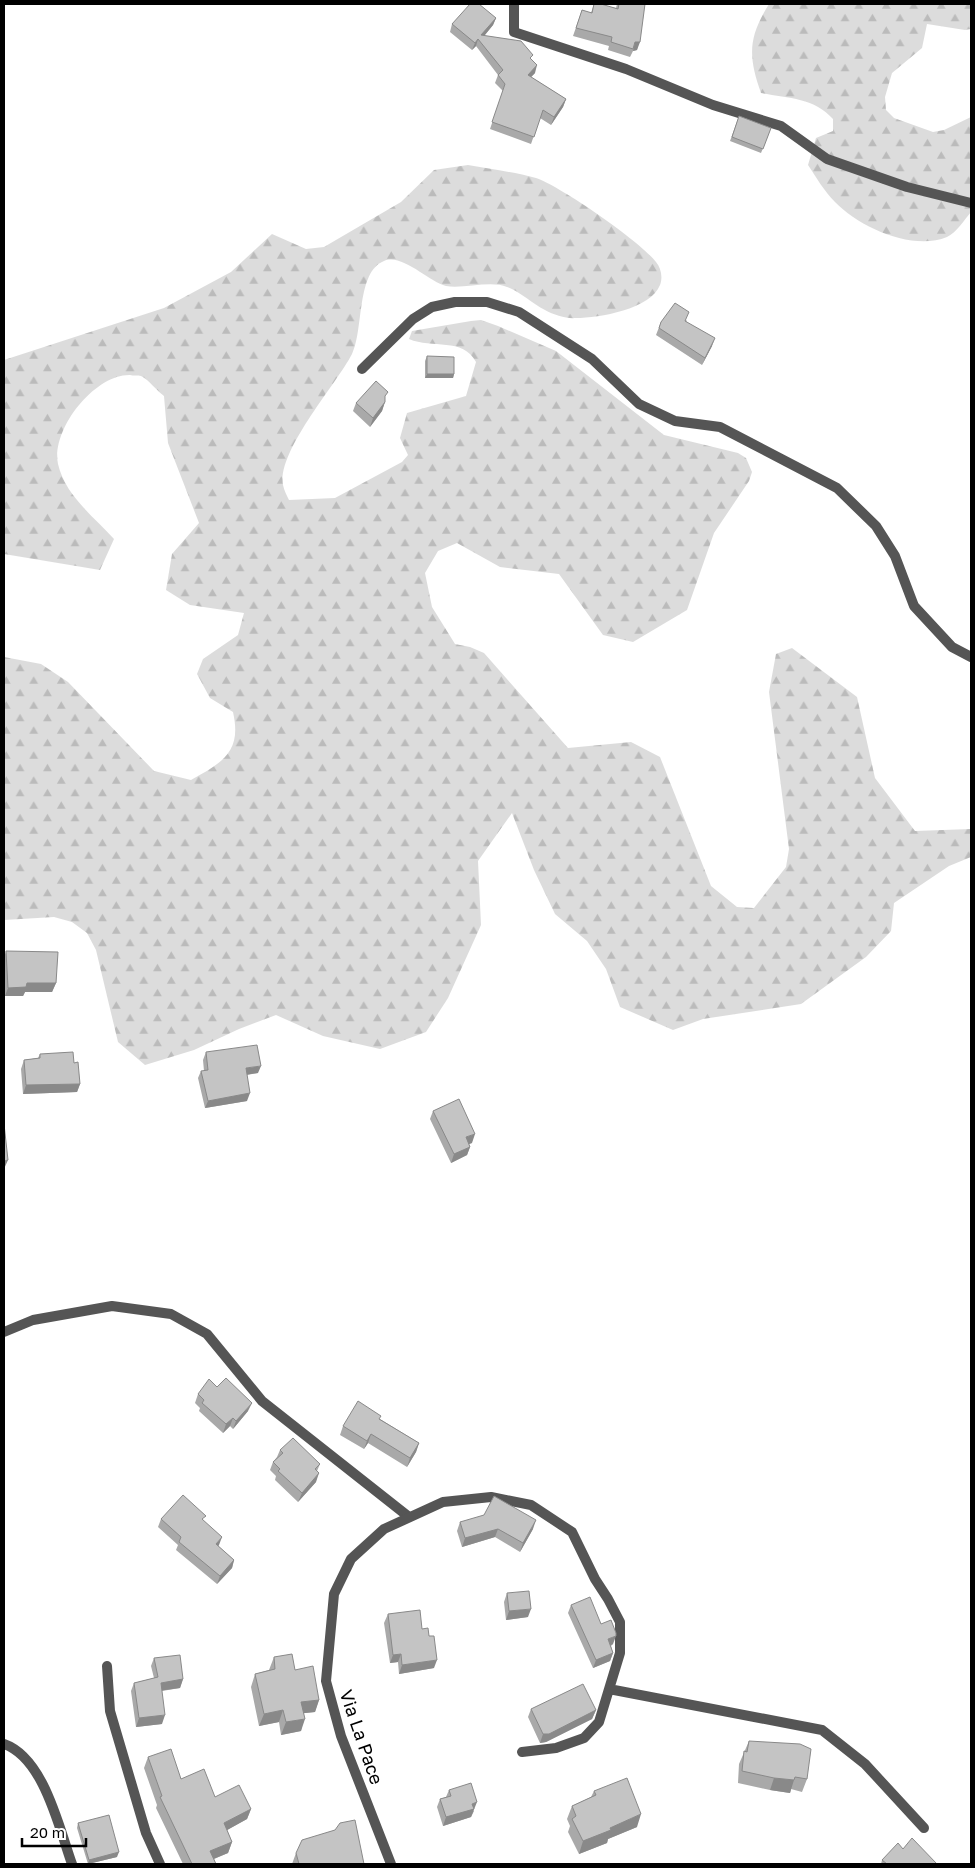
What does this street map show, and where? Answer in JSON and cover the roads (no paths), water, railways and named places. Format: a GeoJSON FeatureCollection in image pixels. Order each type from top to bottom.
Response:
{"type":"FeatureCollection","features":[{"type":"Feature","properties":{"kind":"street"},"geometry":{"type":"LineString","coordinates":[[514,4],[514,32],[626,69],[713,105],[781,126],[827,160],[907,187],[971,203]]}},
{"type":"Feature","properties":{"kind":"street"},"geometry":{"type":"LineString","coordinates":[[362,369],[413,319],[432,307],[455,302],[487,302],[519,312],[592,359],[639,404],[675,421],[720,427],[837,488],[876,526],[895,556],[914,606],[952,647],[971,657]]}},
{"type":"Feature","properties":{"kind":"street"},"geometry":{"type":"LineString","coordinates":[[4,1332],[33,1320],[112,1306],[171,1314],[207,1334],[262,1401],[409,1517]]}},
{"type":"Feature","properties":{"kind":"street","name":"Via La Pace"},"geometry":{"type":"LineString","coordinates":[[391,1864],[340,1736],[326,1680],[334,1594],[351,1559],[384,1529],[443,1502],[491,1498],[530,1505],[572,1532],[594,1580],[608,1599],[620,1622],[620,1653],[599,1722],[584,1738],[556,1748],[522,1752]]}},
{"type":"Feature","properties":{"kind":"street"},"geometry":{"type":"LineString","coordinates":[[107,1666],[110,1711],[146,1833],[160,1864]]}},
{"type":"Feature","properties":{"kind":"street"},"geometry":{"type":"LineString","coordinates":[[609,1689],[822,1730],[864,1764],[924,1828]]}},
{"type":"Feature","properties":{"kind":"street"},"geometry":{"type":"LineString","coordinates":[[4,1744],[31,1765],[45,1788],[72,1864]]}}]}
